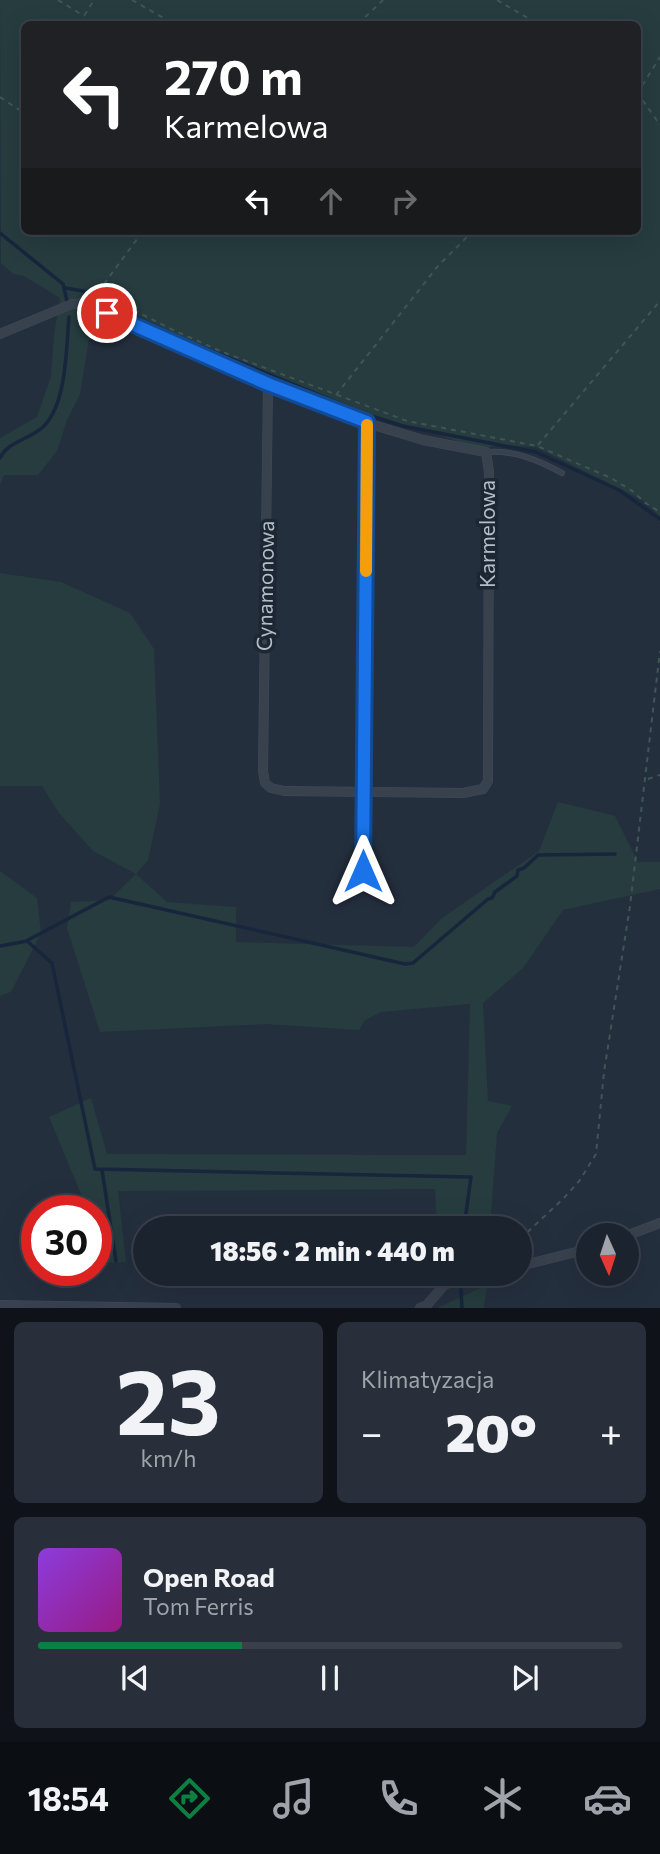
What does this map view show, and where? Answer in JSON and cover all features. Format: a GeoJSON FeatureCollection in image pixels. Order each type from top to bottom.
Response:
{"type":"FeatureCollection","features":[{"type":"Feature","properties":{"kind":"street"},"geometry":{"type":"LineString","coordinates":[[0,334],[72,304],[88,303]]}},
{"type":"Feature","properties":{"kind":"street","name":"Karmelowa"},"geometry":{"type":"LineString","coordinates":[[88,303],[136,327],[268,384],[367,422],[423,440],[486,452],[489,471],[488,780],[483,789],[463,793],[363,793]]}},
{"type":"Feature","properties":{"kind":"street","name":"Cynamonowa"},"geometry":{"type":"LineString","coordinates":[[268,384],[265,783],[268,787],[284,791],[363,793]]}},
{"type":"Feature","properties":{"kind":"street"},"geometry":{"type":"LineString","coordinates":[[363,871],[367,422]]}},
{"type":"Feature","properties":{"kind":"street"},"geometry":{"type":"LineString","coordinates":[[639,1231],[660,1223]]}},
{"type":"Feature","properties":{"kind":"street"},"geometry":{"type":"LineString","coordinates":[[532,1263],[576,1252]]}},
{"type":"Feature","properties":{"kind":"street"},"geometry":{"type":"LineString","coordinates":[[420,1308],[427,1305],[443,1286]]}},
{"type":"Feature","properties":{"kind":"street"},"geometry":{"type":"LineString","coordinates":[[0,1305],[176,1308]]}},
{"type":"Feature","properties":{"kind":"lane"},"geometry":{"type":"LineString","coordinates":[[486,452],[533,458],[562,473]]}},
{"type":"Feature","properties":{"kind":"path"},"geometry":{"type":"LineString","coordinates":[[58,0],[84,16]]}},
{"type":"Feature","properties":{"kind":"path"},"geometry":{"type":"LineString","coordinates":[[81,21],[94,0]]}},
{"type":"Feature","properties":{"kind":"path"},"geometry":{"type":"LineString","coordinates":[[132,0],[169,21]]}},
{"type":"Feature","properties":{"kind":"path"},"geometry":{"type":"LineString","coordinates":[[361,21],[383,0]]}},
{"type":"Feature","properties":{"kind":"path"},"geometry":{"type":"LineString","coordinates":[[497,0],[533,21]]}},
{"type":"Feature","properties":{"kind":"path"},"geometry":{"type":"LineString","coordinates":[[641,87],[660,57]]}},
{"type":"Feature","properties":{"kind":"path"},"geometry":{"type":"LineString","coordinates":[[0,97],[21,111]]}},
{"type":"Feature","properties":{"kind":"path"},"geometry":{"type":"LineString","coordinates":[[641,99],[660,125]]}},
{"type":"Feature","properties":{"kind":"path"},"geometry":{"type":"LineString","coordinates":[[88,303],[140,235]]}},
{"type":"Feature","properties":{"kind":"path"},"geometry":{"type":"LineString","coordinates":[[335,396],[438,267],[469,235]]}},
{"type":"Feature","properties":{"kind":"path"},"geometry":{"type":"LineString","coordinates":[[98,292],[171,329],[335,396],[407,421],[537,446],[611,478],[660,512]]}},
{"type":"Feature","properties":{"kind":"path"},"geometry":{"type":"LineString","coordinates":[[537,446],[660,301]]}},
{"type":"Feature","properties":{"kind":"path"},"geometry":{"type":"LineString","coordinates":[[532,1227],[580,1180],[596,1154],[604,1072],[630,906],[660,651]]}},
{"type":"Feature","properties":{"kind":"path"},"geometry":{"type":"LineString","coordinates":[[646,780],[660,775]]}},
{"type":"Feature","properties":{"kind":"green space"},"geometry":{"type":"Polygon","coordinates":[[[0,0],[660,0],[660,517],[644,501],[536,447],[475,447],[430,432],[399,427],[304,393],[139,317],[97,303],[80,394],[67,420],[57,451],[38,475],[4,475],[0,485],[0,438],[37,417],[51,376],[60,298],[24,276],[13,274],[1,263],[0,0]]]}},
{"type":"Feature","properties":{"kind":"green space"},"geometry":{"type":"Polygon","coordinates":[[[0,573],[61,582],[130,613],[154,649],[160,804],[148,860],[136,874],[93,851],[59,813],[42,786],[0,786],[0,573]]]}},
{"type":"Feature","properties":{"kind":"green space"},"geometry":{"type":"Polygon","coordinates":[[[558,802],[615,816],[638,862],[660,862],[660,889],[563,910],[523,968],[483,1003],[488,1101],[512,1106],[497,1133],[491,1216],[436,1216],[435,1189],[118,1191],[126,1262],[112,1263],[112,1195],[81,1195],[49,1117],[91,1098],[107,1154],[466,1155],[470,1004],[381,1012],[365,1020],[359,1030],[265,1024],[100,1032],[67,928],[71,902],[109,900],[136,874],[167,902],[236,907],[236,942],[414,947],[442,918],[539,851],[558,802]]]}},
{"type":"Feature","properties":{"kind":"green space"},"geometry":{"type":"Polygon","coordinates":[[[0,871],[37,898],[41,933],[11,992],[0,996],[0,871]]]}},
{"type":"Feature","properties":{"kind":"green space"},"geometry":{"type":"Polygon","coordinates":[[[485,1286],[487,1286],[484,1308],[439,1307],[485,1286]]]}},
{"type":"Feature","properties":{"kind":"waterway"},"geometry":{"type":"LineString","coordinates":[[0,233],[63,284],[67,301]]}},
{"type":"Feature","properties":{"kind":"waterway"},"geometry":{"type":"LineString","coordinates":[[66,288],[88,292]]}},
{"type":"Feature","properties":{"kind":"waterway"},"geometry":{"type":"LineString","coordinates":[[96,298],[176,336],[368,415],[403,426],[536,452],[619,490],[660,519]]}},
{"type":"Feature","properties":{"kind":"waterway"},"geometry":{"type":"LineString","coordinates":[[0,458],[13,444],[43,427],[57,405],[64,375],[69,317]]}},
{"type":"Feature","properties":{"kind":"waterway"},"geometry":{"type":"LineString","coordinates":[[28,940],[109,897],[405,964],[413,963],[492,898],[495,892],[517,876],[518,870],[538,855],[615,854]]}},
{"type":"Feature","properties":{"kind":"waterway"},"geometry":{"type":"LineString","coordinates":[[0,946],[27,941],[52,963],[95,1169],[471,1177],[466,1216]]}},
{"type":"Feature","properties":{"kind":"waterway"},"geometry":{"type":"LineString","coordinates":[[102,1170],[116,1261]]}},
{"type":"Feature","properties":{"kind":"waterway"},"geometry":{"type":"LineString","coordinates":[[461,1290],[462,1308]]}},
{"type":"Feature","properties":{"kind":"slow traffic"},"geometry":{"type":"LineString","coordinates":[[366,571],[367,425]]}},
{"type":"Feature","properties":{"kind":"route"},"geometry":{"type":"LineString","coordinates":[[107,313],[268,384],[367,422],[363,871]]}}]}
